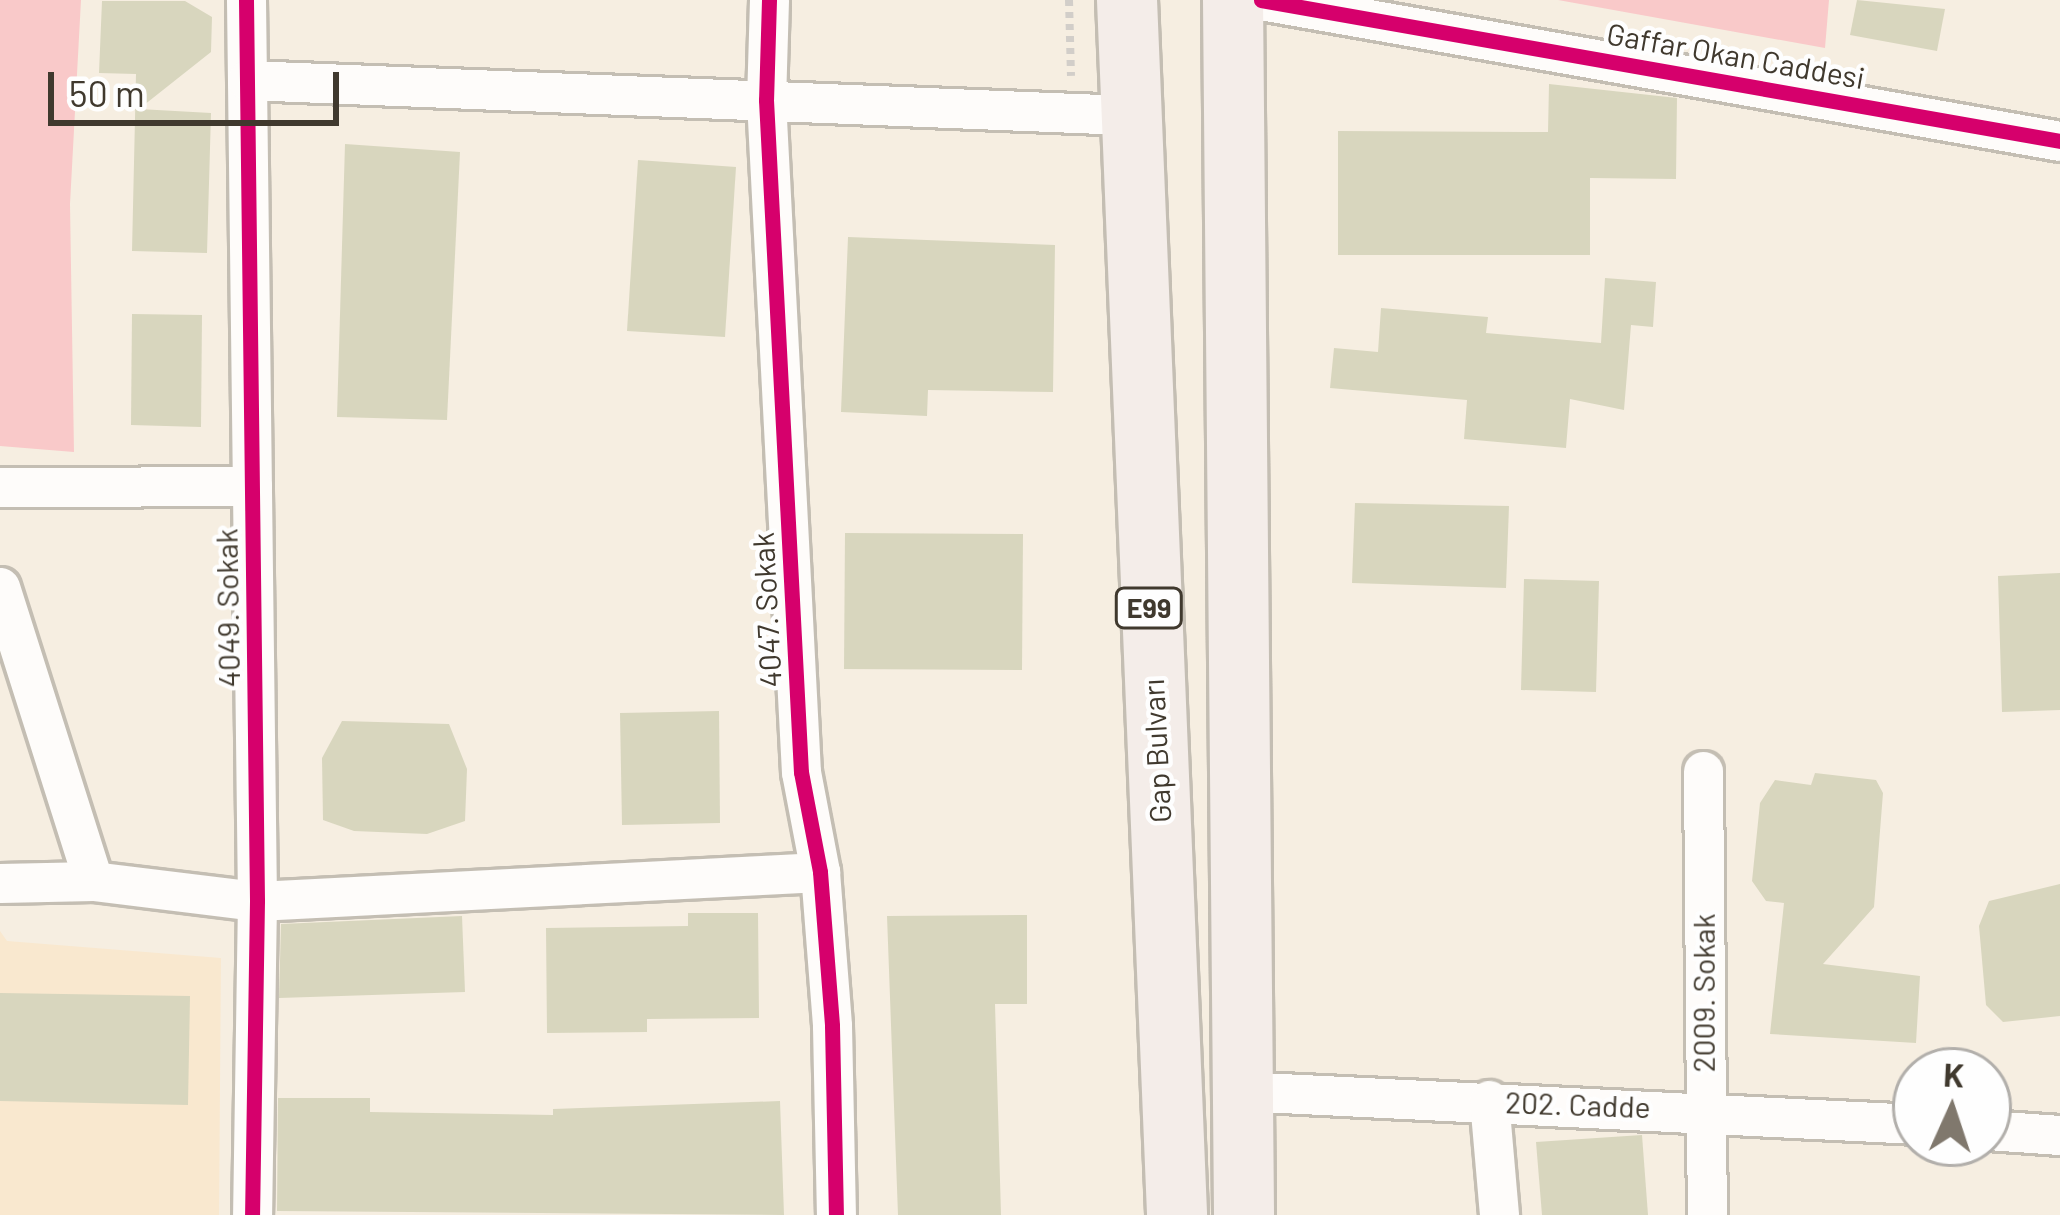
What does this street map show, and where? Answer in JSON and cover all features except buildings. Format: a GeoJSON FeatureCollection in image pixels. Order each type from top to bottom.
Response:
{"type":"FeatureCollection","features":[{"type":"Feature","properties":{"kind":"highway","name":"Gap Bulvarı"},"geometry":{"type":"LineString","coordinates":[[1127,0],[1099,114],[1178,1215]]}},
{"type":"Feature","properties":{"kind":"highway"},"geometry":{"type":"LineString","coordinates":[[1233,0],[1244,1215]]}},
{"type":"Feature","properties":{"kind":"street","name":"4049. Sokak"},"geometry":{"type":"LineString","coordinates":[[246,0],[257,901],[252,1215]]}},
{"type":"Feature","properties":{"kind":"street","name":"4047. Sokak"},"geometry":{"type":"LineString","coordinates":[[769,0],[766,100],[801,772],[820,872],[836,1215]]}},
{"type":"Feature","properties":{"kind":"street","name":"Gaffar Okan Caddesi"},"geometry":{"type":"LineString","coordinates":[[1261,0],[2060,141]]}},
{"type":"Feature","properties":{"kind":"street"},"geometry":{"type":"LineString","coordinates":[[247,80],[1099,114]]}},
{"type":"Feature","properties":{"kind":"street"},"geometry":{"type":"LineString","coordinates":[[0,487],[252,486]]}},
{"type":"Feature","properties":{"kind":"street"},"geometry":{"type":"LineString","coordinates":[[0,587],[93,881]]}},
{"type":"Feature","properties":{"kind":"street","name":"2009. Sokak"},"geometry":{"type":"LineString","coordinates":[[1703,771],[1707,1215]]}},
{"type":"Feature","properties":{"kind":"street"},"geometry":{"type":"LineString","coordinates":[[0,883],[93,881],[257,901],[820,872]]}},
{"type":"Feature","properties":{"kind":"street","name":"202. Cadde"},"geometry":{"type":"LineString","coordinates":[[1240,1091],[1703,1109],[1892,1122]]}},
{"type":"Feature","properties":{"kind":"street"},"geometry":{"type":"LineString","coordinates":[[1489,1100],[1499,1215]]}},
{"type":"Feature","properties":{"kind":"street"},"geometry":{"type":"LineString","coordinates":[[2012,1132],[2060,1135]]}},
{"type":"Feature","properties":{"kind":"path"},"geometry":{"type":"LineString","coordinates":[[1069,0],[1099,114]]}},
{"type":"Feature","properties":{"kind":"shaded area"},"geometry":{"type":"Polygon","coordinates":[[[0,0],[81,0],[70,204],[74,452],[0,446],[0,0]]]}},
{"type":"Feature","properties":{"kind":"shaded area"},"geometry":{"type":"Polygon","coordinates":[[[1558,0],[1829,0],[1825,48],[1558,0]]]}},
{"type":"Feature","properties":{"kind":"shaded area"},"geometry":{"type":"Polygon","coordinates":[[[0,931],[7,941],[221,958],[219,1215],[0,1215],[0,931]]]}},
{"type":"Feature","properties":{"kind":"cycle path"},"geometry":{"type":"LineString","coordinates":[[246,0],[257,901],[252,1215]]}},
{"type":"Feature","properties":{"kind":"cycle path"},"geometry":{"type":"LineString","coordinates":[[769,0],[766,100],[801,772],[820,872],[832,1026],[836,1215]]}},
{"type":"Feature","properties":{"kind":"cycle path"},"geometry":{"type":"LineString","coordinates":[[1261,0],[2060,141]]}}]}
